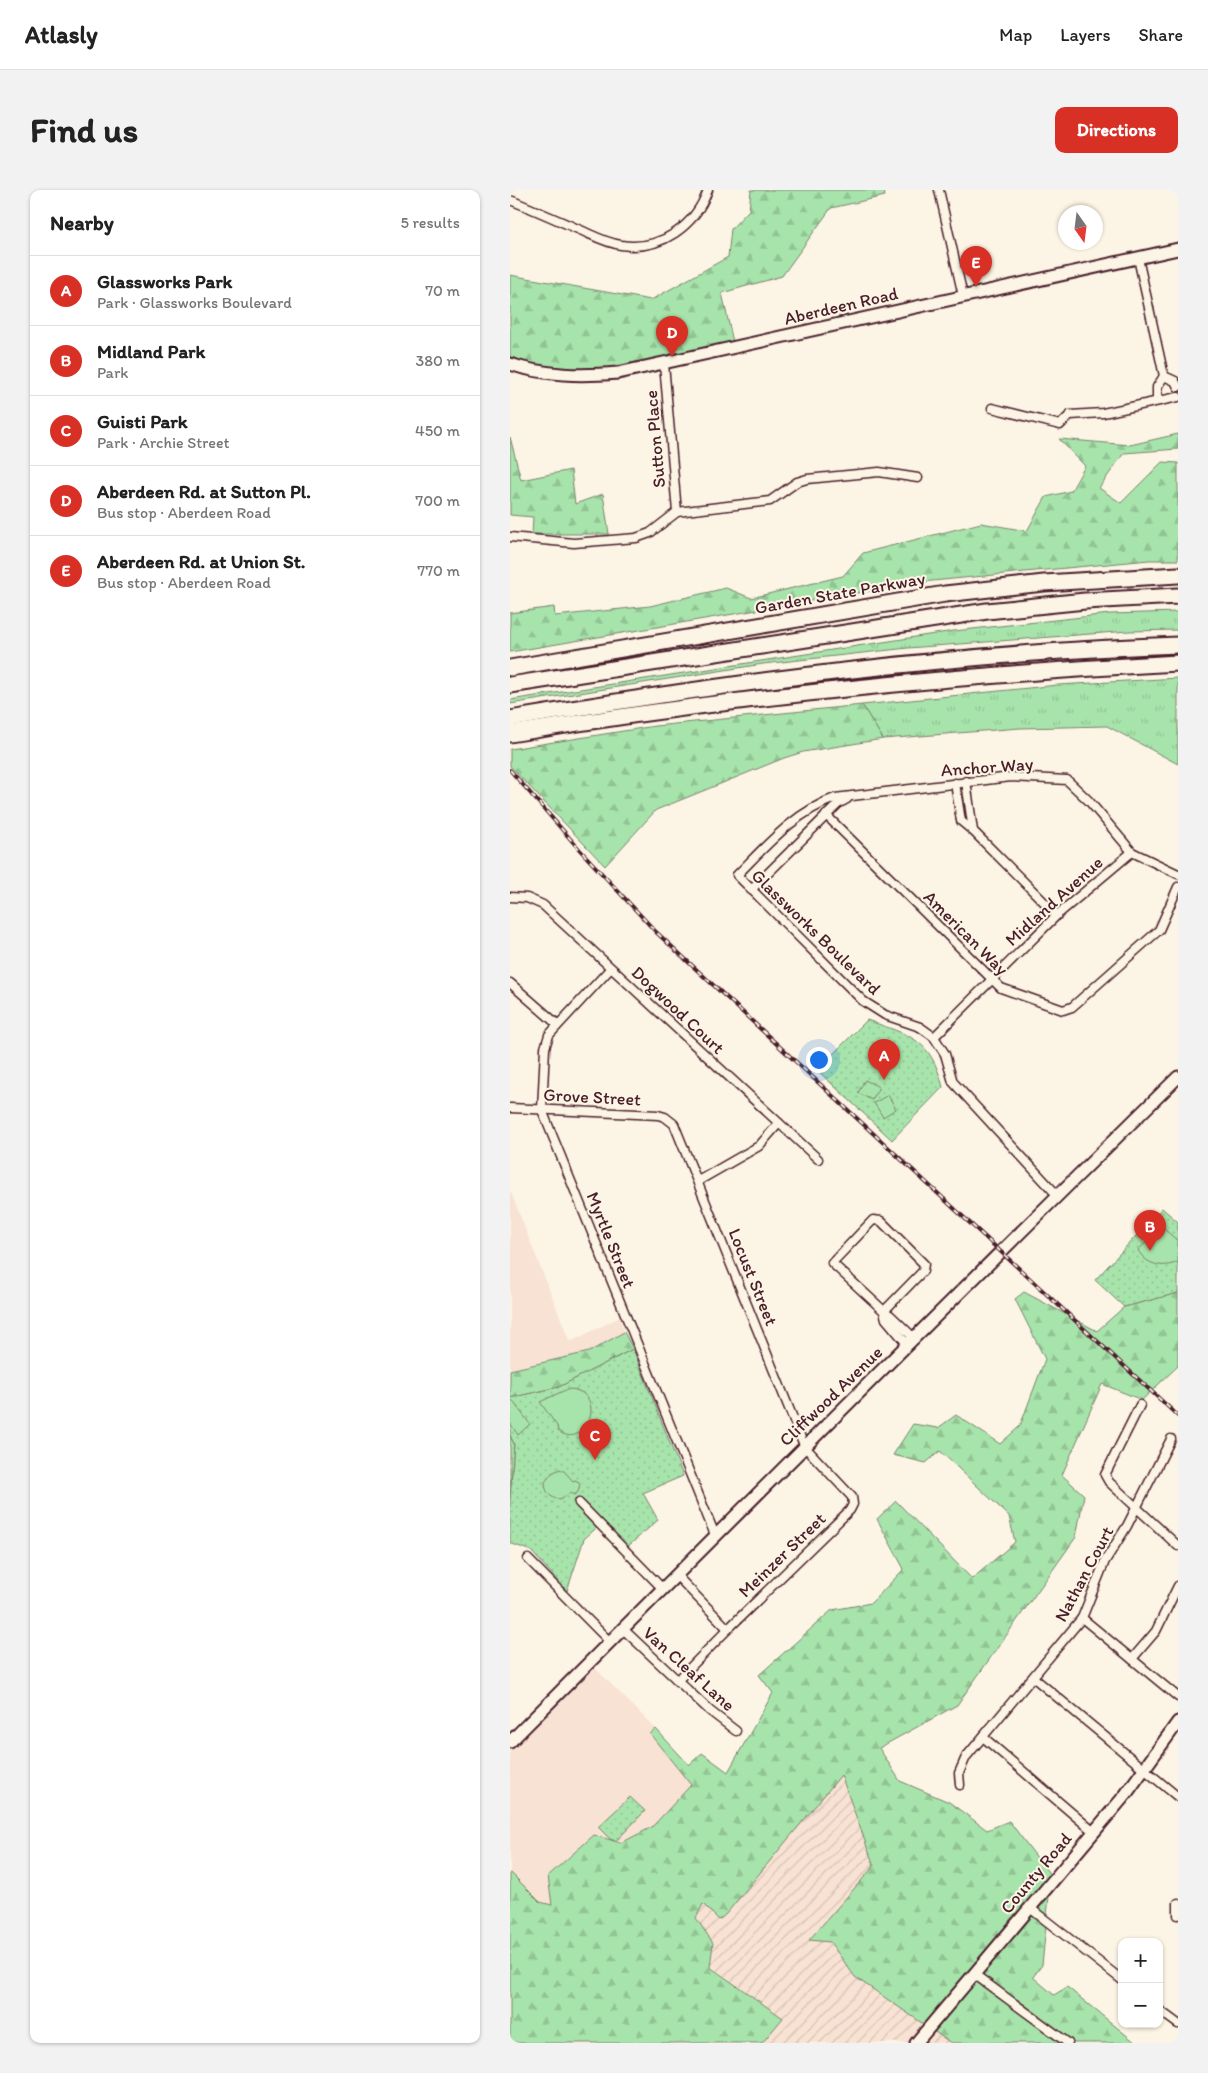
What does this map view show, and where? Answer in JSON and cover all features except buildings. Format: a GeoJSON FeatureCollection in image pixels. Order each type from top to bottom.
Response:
{"type":"FeatureCollection","features":[{"type":"Feature","properties":{"kind":"highway","name":"Garden State Parkway"},"geometry":{"type":"LineString","coordinates":[[510,668],[936,595],[1044,582],[1178,575]]}},
{"type":"Feature","properties":{"kind":"highway"},"geometry":{"type":"LineString","coordinates":[[510,685],[987,611],[1086,601],[1178,596]]}},
{"type":"Feature","properties":{"kind":"highway"},"geometry":{"type":"LineString","coordinates":[[510,719],[708,687],[825,672],[1017,654],[1178,645]]}},
{"type":"Feature","properties":{"kind":"highway"},"geometry":{"type":"LineString","coordinates":[[510,734],[648,712],[844,689],[966,677],[1178,663]]}},
{"type":"Feature","properties":{"kind":"street"},"geometry":{"type":"LineString","coordinates":[[510,200],[604,240],[623,245],[637,246],[660,241],[680,230],[697,213],[708,190]]}},
{"type":"Feature","properties":{"kind":"street"},"geometry":{"type":"LineString","coordinates":[[939,190],[962,296]]}},
{"type":"Feature","properties":{"kind":"street","name":"Aberdeen Road"},"geometry":{"type":"LineString","coordinates":[[510,364],[542,372],[567,375],[618,373],[1178,249]]}},
{"type":"Feature","properties":{"kind":"street"},"geometry":{"type":"LineString","coordinates":[[1138,258],[1164,376],[1157,387],[1157,401]]}},
{"type":"Feature","properties":{"kind":"street","name":"Sutton Place"},"geometry":{"type":"LineString","coordinates":[[664,364],[677,512]]}},
{"type":"Feature","properties":{"kind":"street"},"geometry":{"type":"LineString","coordinates":[[1164,376],[1174,381],[1178,387]]}},
{"type":"Feature","properties":{"kind":"street"},"geometry":{"type":"LineString","coordinates":[[992,408],[1060,425],[1070,415],[1103,413],[1178,397]]}},
{"type":"Feature","properties":{"kind":"street"},"geometry":{"type":"LineString","coordinates":[[510,537],[574,543],[636,538],[650,533],[677,512],[760,504],[777,497],[790,486],[807,479],[879,472],[918,478]]}},
{"type":"Feature","properties":{"kind":"street","name":"Anchor Way"},"geometry":{"type":"LineString","coordinates":[[736,875],[792,821],[809,809],[835,798],[1010,777],[1068,780],[1089,801],[1132,852],[1178,874]]}},
{"type":"Feature","properties":{"kind":"street"},"geometry":{"type":"LineString","coordinates":[[966,781],[972,831]]}},
{"type":"Feature","properties":{"kind":"street"},"geometry":{"type":"LineString","coordinates":[[955,783],[961,821],[1057,915]]}},
{"type":"Feature","properties":{"kind":"street","name":"Anchor Way"},"geometry":{"type":"LineString","coordinates":[[751,890],[826,815],[838,804],[851,797]]}},
{"type":"Feature","properties":{"kind":"street","name":"American Way"},"geometry":{"type":"LineString","coordinates":[[826,815],[1000,988],[1063,1010],[1072,1007],[1159,930],[1178,887]]}},
{"type":"Feature","properties":{"kind":"street","name":"Midland Avenue"},"geometry":{"type":"LineString","coordinates":[[934,1037],[1057,915],[1132,852]]}},
{"type":"Feature","properties":{"kind":"street","name":"Glassworks Boulevard"},"geometry":{"type":"LineString","coordinates":[[736,875],[863,1001],[885,1015],[920,1027],[934,1037],[945,1054],[953,1082],[1058,1196]]}},
{"type":"Feature","properties":{"kind":"street","name":"Dogwood Court"},"geometry":{"type":"LineString","coordinates":[[510,897],[527,898],[543,905],[610,969],[818,1159]]}},
{"type":"Feature","properties":{"kind":"street","name":"Myrtle Street"},"geometry":{"type":"LineString","coordinates":[[610,969],[549,1034],[542,1110],[715,1535]]}},
{"type":"Feature","properties":{"kind":"street"},"geometry":{"type":"LineString","coordinates":[[510,983],[557,1024]]}},
{"type":"Feature","properties":{"kind":"street","name":"Cliffwood Avenue"},"geometry":{"type":"LineString","coordinates":[[510,1742],[715,1535],[1178,1077]]}},
{"type":"Feature","properties":{"kind":"street","name":"Grove Street"},"geometry":{"type":"LineString","coordinates":[[510,1108],[658,1115],[670,1121]]}},
{"type":"Feature","properties":{"kind":"street","name":"Locust Street"},"geometry":{"type":"LineString","coordinates":[[670,1121],[676,1128],[805,1446]]}},
{"type":"Feature","properties":{"kind":"street"},"geometry":{"type":"LineString","coordinates":[[698,1181],[759,1146],[779,1123]]}},
{"type":"Feature","properties":{"kind":"street"},"geometry":{"type":"LineString","coordinates":[[884,1311],[923,1271],[924,1264],[881,1221],[873,1220],[832,1263],[884,1311],[890,1315],[912,1342]]}},
{"type":"Feature","properties":{"kind":"street"},"geometry":{"type":"LineString","coordinates":[[1140,1406],[1105,1475],[1109,1482],[1178,1546]]}},
{"type":"Feature","properties":{"kind":"street","name":"Nathan Court"},"geometry":{"type":"LineString","coordinates":[[960,1785],[959,1773],[961,1766],[1082,1618],[1105,1561],[1127,1526],[1171,1439]]}},
{"type":"Feature","properties":{"kind":"street","name":"Meinzer Street"},"geometry":{"type":"LineString","coordinates":[[677,1681],[852,1507],[853,1501],[849,1493],[805,1446]]}},
{"type":"Feature","properties":{"kind":"street"},"geometry":{"type":"LineString","coordinates":[[579,1504],[662,1588]]}},
{"type":"Feature","properties":{"kind":"street"},"geometry":{"type":"LineString","coordinates":[[528,1559],[609,1641]]}},
{"type":"Feature","properties":{"kind":"street"},"geometry":{"type":"LineString","coordinates":[[676,1575],[728,1629]]}},
{"type":"Feature","properties":{"kind":"street"},"geometry":{"type":"LineString","coordinates":[[1132,1659],[1156,1631],[1178,1586]]}},
{"type":"Feature","properties":{"kind":"street"},"geometry":{"type":"LineString","coordinates":[[1082,1618],[1178,1697]]}},
{"type":"Feature","properties":{"kind":"street","name":"Van Cleaf Lane"},"geometry":{"type":"LineString","coordinates":[[622,1628],[710,1711],[736,1731]]}},
{"type":"Feature","properties":{"kind":"street"},"geometry":{"type":"LineString","coordinates":[[1034,1678],[1178,1797]]}},
{"type":"Feature","properties":{"kind":"street","name":"County Road"},"geometry":{"type":"LineString","coordinates":[[916,2043],[1094,1832],[1144,1770],[1178,1722]]}},
{"type":"Feature","properties":{"kind":"street"},"geometry":{"type":"LineString","coordinates":[[983,1737],[1094,1832]]}},
{"type":"Feature","properties":{"kind":"street"},"geometry":{"type":"LineString","coordinates":[[1178,1903],[1178,1915]]}},
{"type":"Feature","properties":{"kind":"street"},"geometry":{"type":"LineString","coordinates":[[1030,1908],[1118,1977]]}},
{"type":"Feature","properties":{"kind":"street"},"geometry":{"type":"LineString","coordinates":[[974,1974],[1068,2043]]}},
{"type":"Feature","properties":{"kind":"street"},"geometry":{"type":"LineString","coordinates":[[1163,2013],[1178,2024]]}},
{"type":"Feature","properties":{"kind":"shaded area"},"geometry":{"type":"Polygon","coordinates":[[[510,1190],[570,1342],[620,1317],[624,1332],[589,1352],[510,1370],[510,1190]]]}},
{"type":"Feature","properties":{"kind":"shaded area"},"geometry":{"type":"Polygon","coordinates":[[[594,1667],[656,1729],[650,1734],[692,1785],[652,1827],[621,1843],[594,1835],[548,1876],[553,1905],[540,1902],[510,1872],[510,1751],[594,1667]]]}},
{"type":"Feature","properties":{"kind":"shaded area"},"geometry":{"type":"Polygon","coordinates":[[[841,1775],[874,1866],[830,1942],[855,1977],[951,2043],[762,2043],[783,2018],[710,1966],[713,1943],[696,1918],[703,1904],[796,1828],[841,1775]]]}},
{"type":"Feature","properties":{"kind":"green space"},"geometry":{"type":"Polygon","coordinates":[[[751,190],[884,190],[885,196],[831,208],[782,276],[722,293],[733,342],[607,368],[568,371],[510,357],[510,275],[651,300],[728,257],[731,229],[749,210],[751,190]]]}},
{"type":"Feature","properties":{"kind":"green space"},"geometry":{"type":"Polygon","coordinates":[[[1178,434],[1178,449],[1124,453],[1099,488],[1121,503],[1162,462],[1178,463],[1178,560],[1149,560],[922,582],[510,652],[510,613],[554,607],[555,616],[650,606],[726,588],[751,598],[843,576],[863,553],[981,523],[1027,531],[1046,497],[1071,491],[1085,466],[1059,439],[1130,445],[1178,434]]]}},
{"type":"Feature","properties":{"kind":"green space"},"geometry":{"type":"Polygon","coordinates":[[[510,437],[521,480],[571,470],[575,504],[603,494],[609,534],[532,534],[533,517],[510,515],[510,437]]]}},
{"type":"Feature","properties":{"kind":"green space"},"geometry":{"type":"Polygon","coordinates":[[[1178,612],[1178,630],[1129,631],[908,648],[763,664],[510,704],[510,700],[954,631],[1110,614],[1178,612]]]}},
{"type":"Feature","properties":{"kind":"green space"},"geometry":{"type":"Polygon","coordinates":[[[1178,678],[1178,764],[1107,726],[1020,728],[883,739],[862,705],[1058,685],[1178,678]]]}},
{"type":"Feature","properties":{"kind":"green space"},"geometry":{"type":"Polygon","coordinates":[[[862,705],[883,739],[803,752],[656,810],[605,866],[510,766],[510,749],[655,726],[862,705]]]}},
{"type":"Feature","properties":{"kind":"green space"},"geometry":{"type":"Polygon","coordinates":[[[867,1020],[907,1035],[925,1048],[938,1070],[943,1087],[892,1140],[817,1070],[867,1020]]]}},
{"type":"Feature","properties":{"kind":"green space"},"geometry":{"type":"Polygon","coordinates":[[[865,1080],[879,1087],[872,1100],[858,1093],[865,1080]]]}},
{"type":"Feature","properties":{"kind":"green space"},"geometry":{"type":"Polygon","coordinates":[[[888,1095],[896,1109],[883,1117],[874,1103],[888,1095]]]}},
{"type":"Feature","properties":{"kind":"green space"},"geometry":{"type":"Polygon","coordinates":[[[1162,1208],[1178,1222],[1178,1293],[1124,1307],[1095,1280],[1162,1208]]]}},
{"type":"Feature","properties":{"kind":"green space"},"geometry":{"type":"Polygon","coordinates":[[[1162,1224],[1165,1230],[1178,1241],[1178,1262],[1167,1265],[1150,1262],[1138,1250],[1160,1230],[1159,1226],[1162,1224]]]}},
{"type":"Feature","properties":{"kind":"green space"},"geometry":{"type":"Polygon","coordinates":[[[1024,1292],[1097,1331],[1124,1307],[1178,1293],[1178,1366],[1142,1400],[1102,1384],[1062,1475],[1084,1495],[1076,1537],[957,1705],[879,1748],[900,1781],[949,1802],[987,1830],[1009,1821],[1051,1876],[1042,1965],[1033,1977],[1054,1995],[1067,1987],[1136,2043],[951,2043],[855,1977],[830,1942],[809,1940],[874,1866],[841,1775],[726,1914],[719,1920],[703,1904],[696,1918],[713,1943],[710,1967],[783,2018],[762,2043],[510,2043],[510,1872],[540,1902],[552,1905],[548,1876],[594,1835],[621,1843],[652,1827],[691,1785],[650,1734],[656,1729],[689,1765],[702,1753],[728,1772],[773,1693],[759,1675],[832,1610],[871,1603],[904,1569],[877,1519],[896,1501],[972,1579],[1015,1542],[1009,1516],[940,1451],[926,1463],[893,1455],[913,1424],[938,1428],[956,1415],[1000,1444],[1020,1426],[1045,1359],[1015,1299],[1024,1292]]]}},
{"type":"Feature","properties":{"kind":"green space"},"geometry":{"type":"Polygon","coordinates":[[[624,1332],[633,1349],[559,1387],[510,1398],[510,1370],[589,1352],[624,1332]]]}},
{"type":"Feature","properties":{"kind":"green space"},"geometry":{"type":"Polygon","coordinates":[[[633,1349],[683,1476],[643,1493],[658,1520],[626,1548],[603,1522],[584,1539],[567,1591],[531,1551],[510,1543],[510,1500],[514,1444],[510,1435],[510,1398],[559,1387],[633,1349]]]}},
{"type":"Feature","properties":{"kind":"green space"},"geometry":{"type":"Polygon","coordinates":[[[571,1389],[582,1393],[589,1401],[591,1410],[589,1420],[584,1428],[577,1434],[568,1435],[558,1431],[557,1426],[540,1402],[571,1389]]]}},
{"type":"Feature","properties":{"kind":"green space"},"geometry":{"type":"Polygon","coordinates":[[[512,1400],[530,1424],[518,1435],[510,1423],[510,1402],[512,1400]]]}},
{"type":"Feature","properties":{"kind":"green space"},"geometry":{"type":"Polygon","coordinates":[[[510,1435],[514,1444],[510,1500],[510,1435]]]}},
{"type":"Feature","properties":{"kind":"green space"},"geometry":{"type":"Polygon","coordinates":[[[560,1469],[573,1481],[576,1480],[580,1484],[578,1492],[574,1495],[570,1493],[560,1500],[553,1498],[549,1494],[545,1482],[552,1473],[560,1469]]]}},
{"type":"Feature","properties":{"kind":"green space"},"geometry":{"type":"Polygon","coordinates":[[[630,1797],[645,1811],[616,1841],[610,1839],[598,1827],[630,1797]]]}},
{"type":"Feature","properties":{"kind":"railway"},"geometry":{"type":"LineString","coordinates":[[510,770],[580,850],[656,932],[1178,1416]]}},
{"type":"Feature","properties":{"kind":"place","name":"Aberdeen Rd. at Union St."},"geometry":{"type":"Point","coordinates":[976,287]}},
{"type":"Feature","properties":{"kind":"place","name":"Aberdeen Rd. at Sutton Pl."},"geometry":{"type":"Point","coordinates":[672,357]}},
{"type":"Feature","properties":{"kind":"place","name":"Glassworks Park"},"geometry":{"type":"Point","coordinates":[884,1080]}},
{"type":"Feature","properties":{"kind":"place","name":"Midland Park"},"geometry":{"type":"Point","coordinates":[1150,1251]}},
{"type":"Feature","properties":{"kind":"place","name":"Guisti Park"},"geometry":{"type":"Point","coordinates":[595,1460]}}]}
